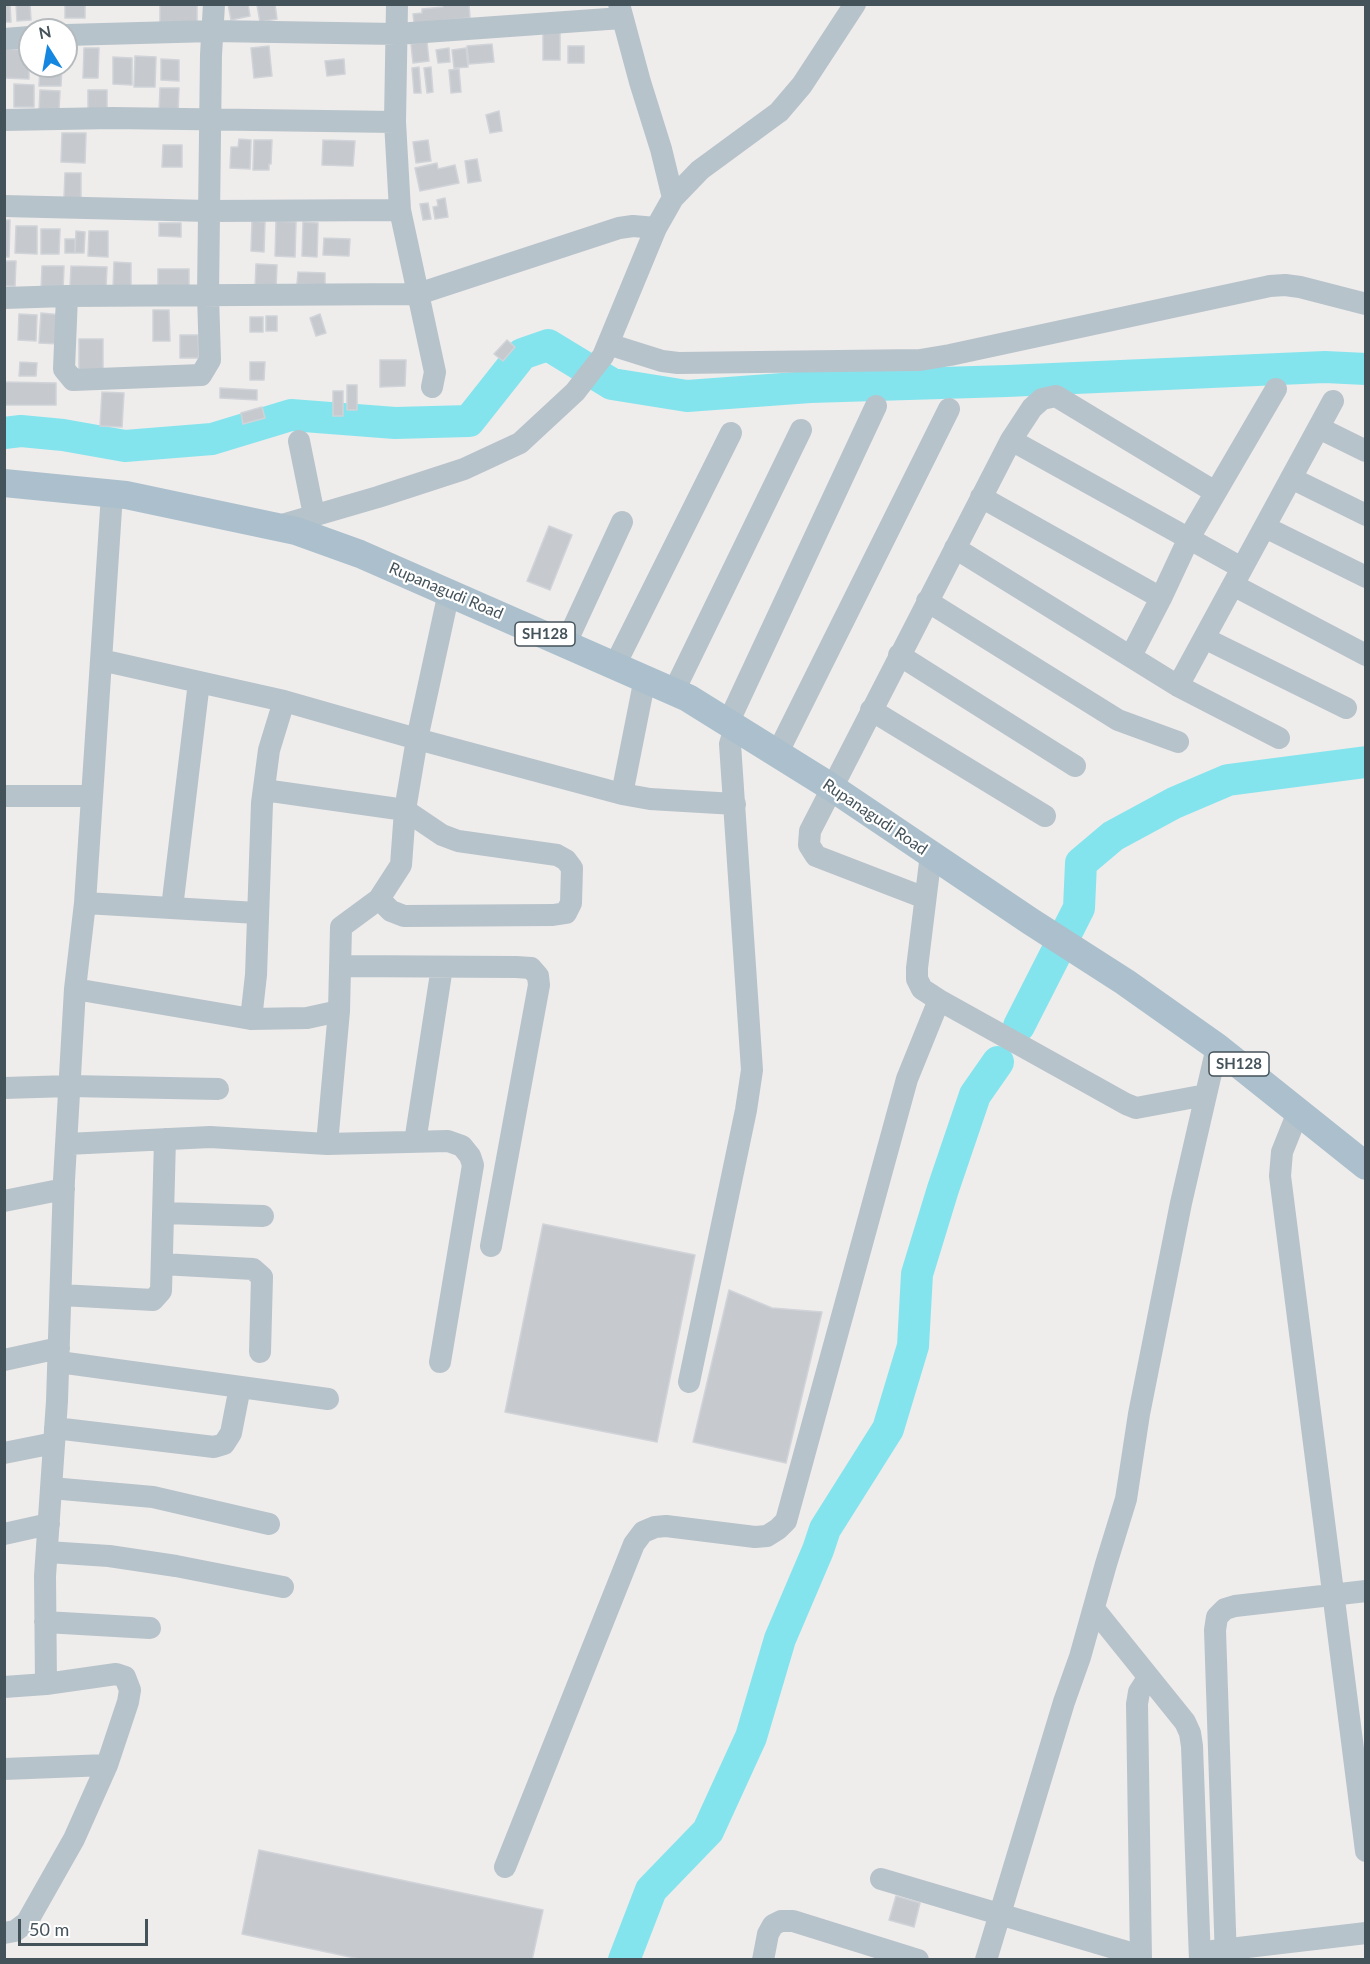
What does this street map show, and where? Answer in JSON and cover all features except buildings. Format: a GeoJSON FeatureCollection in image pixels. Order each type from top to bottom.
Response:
{"type":"FeatureCollection","features":[{"type":"Feature","properties":{"kind":"main road","name":"Rupanagudi Road"},"geometry":{"type":"LineString","coordinates":[[4,483],[112,494],[296,531],[360,554],[674,691],[831,788],[1107,970],[1217,1047]]}},
{"type":"Feature","properties":{"kind":"main road","name":"SH128"},"geometry":{"type":"LineString","coordinates":[[1217,1047],[1365,1167]]}},
{"type":"Feature","properties":{"kind":"street"},"geometry":{"type":"LineString","coordinates":[[67,296],[64,369],[73,380],[201,375],[210,360],[208,295],[214,4]]}},
{"type":"Feature","properties":{"kind":"street"},"geometry":{"type":"LineString","coordinates":[[397,4],[395,122],[400,210],[435,372],[432,387]]}},
{"type":"Feature","properties":{"kind":"street"},"geometry":{"type":"LineString","coordinates":[[275,526],[378,497],[464,469],[520,443],[575,392],[606,350],[656,228],[673,198],[700,170],[779,112],[802,85],[855,4]]}},
{"type":"Feature","properties":{"kind":"street"},"geometry":{"type":"LineString","coordinates":[[78,35],[213,31],[397,34],[620,11],[639,82],[661,149],[673,198]]}},
{"type":"Feature","properties":{"kind":"street"},"geometry":{"type":"LineString","coordinates":[[4,120],[113,118],[395,122]]}},
{"type":"Feature","properties":{"kind":"street"},"geometry":{"type":"LineString","coordinates":[[4,206],[209,211],[400,210]]}},
{"type":"Feature","properties":{"kind":"street"},"geometry":{"type":"LineString","coordinates":[[4,298],[418,294],[619,228],[633,226],[656,228]]}},
{"type":"Feature","properties":{"kind":"street"},"geometry":{"type":"LineString","coordinates":[[606,350],[678,363],[920,360],[1270,286],[1300,287],[1365,304]]}},
{"type":"Feature","properties":{"kind":"street"},"geometry":{"type":"LineString","coordinates":[[1131,656],[1189,538],[1276,389]]}},
{"type":"Feature","properties":{"kind":"street"},"geometry":{"type":"LineString","coordinates":[[925,898],[816,856],[809,845],[810,831],[981,497],[1011,440],[1032,408],[1042,399],[1056,396],[1215,492]]}},
{"type":"Feature","properties":{"kind":"street"},"geometry":{"type":"LineString","coordinates":[[1178,686],[1333,401]]}},
{"type":"Feature","properties":{"kind":"street"},"geometry":{"type":"LineString","coordinates":[[688,1382],[746,1110],[752,1070],[730,744],[731,725],[876,406]]}},
{"type":"Feature","properties":{"kind":"street"},"geometry":{"type":"LineString","coordinates":[[777,754],[950,409]]}},
{"type":"Feature","properties":{"kind":"street"},"geometry":{"type":"LineString","coordinates":[[1319,428],[1365,451]]}},
{"type":"Feature","properties":{"kind":"street"},"geometry":{"type":"LineString","coordinates":[[674,691],[801,430]]}},
{"type":"Feature","properties":{"kind":"street"},"geometry":{"type":"LineString","coordinates":[[615,665],[731,433]]}},
{"type":"Feature","properties":{"kind":"street"},"geometry":{"type":"LineString","coordinates":[[1011,440],[1189,538],[1238,576],[1365,655]]}},
{"type":"Feature","properties":{"kind":"street"},"geometry":{"type":"LineString","coordinates":[[299,441],[314,515]]}},
{"type":"Feature","properties":{"kind":"street"},"geometry":{"type":"LineString","coordinates":[[1291,478],[1365,515]]}},
{"type":"Feature","properties":{"kind":"street"},"geometry":{"type":"LineString","coordinates":[[46,1684],[47,1552],[55,1436],[64,1189],[75,989],[85,903],[112,494]]}},
{"type":"Feature","properties":{"kind":"street"},"geometry":{"type":"LineString","coordinates":[[981,497],[1161,598]]}},
{"type":"Feature","properties":{"kind":"street"},"geometry":{"type":"LineString","coordinates":[[566,643],[622,522]]}},
{"type":"Feature","properties":{"kind":"street"},"geometry":{"type":"LineString","coordinates":[[1264,527],[1365,578]]}},
{"type":"Feature","properties":{"kind":"street"},"geometry":{"type":"LineString","coordinates":[[955,548],[1178,686],[1280,738]]}},
{"type":"Feature","properties":{"kind":"street"},"geometry":{"type":"LineString","coordinates":[[327,1144],[339,1011],[341,927],[379,899],[401,865],[405,810],[417,739],[449,592]]}},
{"type":"Feature","properties":{"kind":"street"},"geometry":{"type":"LineString","coordinates":[[927,601],[1118,720],[1178,742]]}},
{"type":"Feature","properties":{"kind":"street"},"geometry":{"type":"LineString","coordinates":[[1204,638],[1346,708]]}},
{"type":"Feature","properties":{"kind":"street"},"geometry":{"type":"LineString","coordinates":[[899,655],[1074,765]]}},
{"type":"Feature","properties":{"kind":"street"},"geometry":{"type":"LineString","coordinates":[[101,660],[284,701],[622,794],[650,799],[735,804]]}},
{"type":"Feature","properties":{"kind":"street"},"geometry":{"type":"LineString","coordinates":[[622,794],[645,678]]}},
{"type":"Feature","properties":{"kind":"street"},"geometry":{"type":"LineString","coordinates":[[172,908],[199,682]]}},
{"type":"Feature","properties":{"kind":"street"},"geometry":{"type":"LineString","coordinates":[[251,1019],[256,975],[259,858],[264,790],[269,750],[284,701]]}},
{"type":"Feature","properties":{"kind":"street"},"geometry":{"type":"LineString","coordinates":[[871,710],[1045,816]]}},
{"type":"Feature","properties":{"kind":"street"},"geometry":{"type":"LineString","coordinates":[[264,790],[405,810],[442,835],[458,841],[557,855],[566,860],[572,868],[572,903],[566,913],[404,916],[391,911],[379,899]]}},
{"type":"Feature","properties":{"kind":"street"},"geometry":{"type":"LineString","coordinates":[[4,796],[92,796]]}},
{"type":"Feature","properties":{"kind":"street"},"geometry":{"type":"LineString","coordinates":[[931,854],[916,979],[922,989],[1136,1108],[1206,1095]]}},
{"type":"Feature","properties":{"kind":"street"},"geometry":{"type":"LineString","coordinates":[[85,903],[257,913]]}},
{"type":"Feature","properties":{"kind":"street"},"geometry":{"type":"LineString","coordinates":[[340,966],[516,967],[531,968],[538,976],[539,985],[491,1246]]}},
{"type":"Feature","properties":{"kind":"street"},"geometry":{"type":"LineString","coordinates":[[415,1142],[442,967]]}},
{"type":"Feature","properties":{"kind":"street"},"geometry":{"type":"LineString","coordinates":[[75,989],[251,1019],[307,1018],[339,1011]]}},
{"type":"Feature","properties":{"kind":"street"},"geometry":{"type":"LineString","coordinates":[[505,1868],[634,1544],[643,1532],[655,1527],[666,1526],[755,1537],[767,1536],[786,1521],[907,1079],[939,1000]]}},
{"type":"Feature","properties":{"kind":"street"},"geometry":{"type":"LineString","coordinates":[[986,1959],[1126,1500],[1139,1414],[1181,1203],[1217,1047]]}},
{"type":"Feature","properties":{"kind":"street"},"geometry":{"type":"LineString","coordinates":[[4,1088],[70,1086],[218,1089]]}},
{"type":"Feature","properties":{"kind":"street"},"geometry":{"type":"LineString","coordinates":[[1298,1112],[1282,1152],[1280,1176],[1365,1851]]}},
{"type":"Feature","properties":{"kind":"street"},"geometry":{"type":"LineString","coordinates":[[67,1144],[210,1137],[327,1144],[448,1142],[462,1146],[470,1156],[473,1165],[440,1362]]}},
{"type":"Feature","properties":{"kind":"street"},"geometry":{"type":"LineString","coordinates":[[61,1295],[153,1300],[161,1291],[165,1139]]}},
{"type":"Feature","properties":{"kind":"street"},"geometry":{"type":"LineString","coordinates":[[4,1202],[64,1189]]}},
{"type":"Feature","properties":{"kind":"street"},"geometry":{"type":"LineString","coordinates":[[163,1213],[262,1216]]}},
{"type":"Feature","properties":{"kind":"street"},"geometry":{"type":"LineString","coordinates":[[162,1264],[253,1269],[262,1277],[260,1352]]}},
{"type":"Feature","properties":{"kind":"street"},"geometry":{"type":"LineString","coordinates":[[4,1360],[59,1355],[328,1400]]}},
{"type":"Feature","properties":{"kind":"street"},"geometry":{"type":"LineString","coordinates":[[4,1453],[55,1436],[214,1447],[224,1444],[231,1433],[240,1387]]}},
{"type":"Feature","properties":{"kind":"street"},"geometry":{"type":"LineString","coordinates":[[51,1488],[153,1497],[269,1524]]}},
{"type":"Feature","properties":{"kind":"street"},"geometry":{"type":"LineString","coordinates":[[4,1534],[49,1524]]}},
{"type":"Feature","properties":{"kind":"street"},"geometry":{"type":"LineString","coordinates":[[47,1552],[109,1556],[176,1566],[283,1587]]}},
{"type":"Feature","properties":{"kind":"street"},"geometry":{"type":"LineString","coordinates":[[1226,1955],[1215,1630],[1218,1617],[1225,1609],[1235,1606],[1365,1592]]}},
{"type":"Feature","properties":{"kind":"street"},"geometry":{"type":"LineString","coordinates":[[1094,1609],[1185,1722],[1190,1733],[1200,1956],[1226,1955],[1365,1933]]}},
{"type":"Feature","properties":{"kind":"street"},"geometry":{"type":"LineString","coordinates":[[45,1622],[150,1628]]}},
{"type":"Feature","properties":{"kind":"street"},"geometry":{"type":"LineString","coordinates":[[4,1688],[116,1674],[124,1677],[130,1690],[107,1765],[74,1839],[27,1922],[15,1931],[4,1933]]}},
{"type":"Feature","properties":{"kind":"street"},"geometry":{"type":"LineString","coordinates":[[881,1879],[1141,1958],[1137,1704],[1139,1692],[1148,1677]]}},
{"type":"Feature","properties":{"kind":"street"},"geometry":{"type":"LineString","coordinates":[[8,1774],[107,1765]]}},
{"type":"Feature","properties":{"kind":"street"},"geometry":{"type":"LineString","coordinates":[[763,1959],[768,1934],[773,1925],[781,1921],[793,1922],[918,1959]]}},
{"type":"Feature","properties":{"kind":"waterway"},"geometry":{"type":"LineString","coordinates":[[4,433],[21,431],[63,435],[125,446],[212,439],[291,415],[395,423],[469,421],[522,354],[548,345],[612,384],[687,396],[810,387],[1325,367],[1366,369]]}},
{"type":"Feature","properties":{"kind":"waterway"},"geometry":{"type":"LineString","coordinates":[[1019,1026],[1079,908],[1081,863],[1113,836],[1174,803],[1228,780],[1366,762]]}},
{"type":"Feature","properties":{"kind":"waterway"},"geometry":{"type":"LineString","coordinates":[[624,1960],[651,1890],[708,1831],[751,1737],[780,1639],[825,1529],[888,1429],[913,1346],[917,1274],[975,1095],[998,1062]]}}]}
